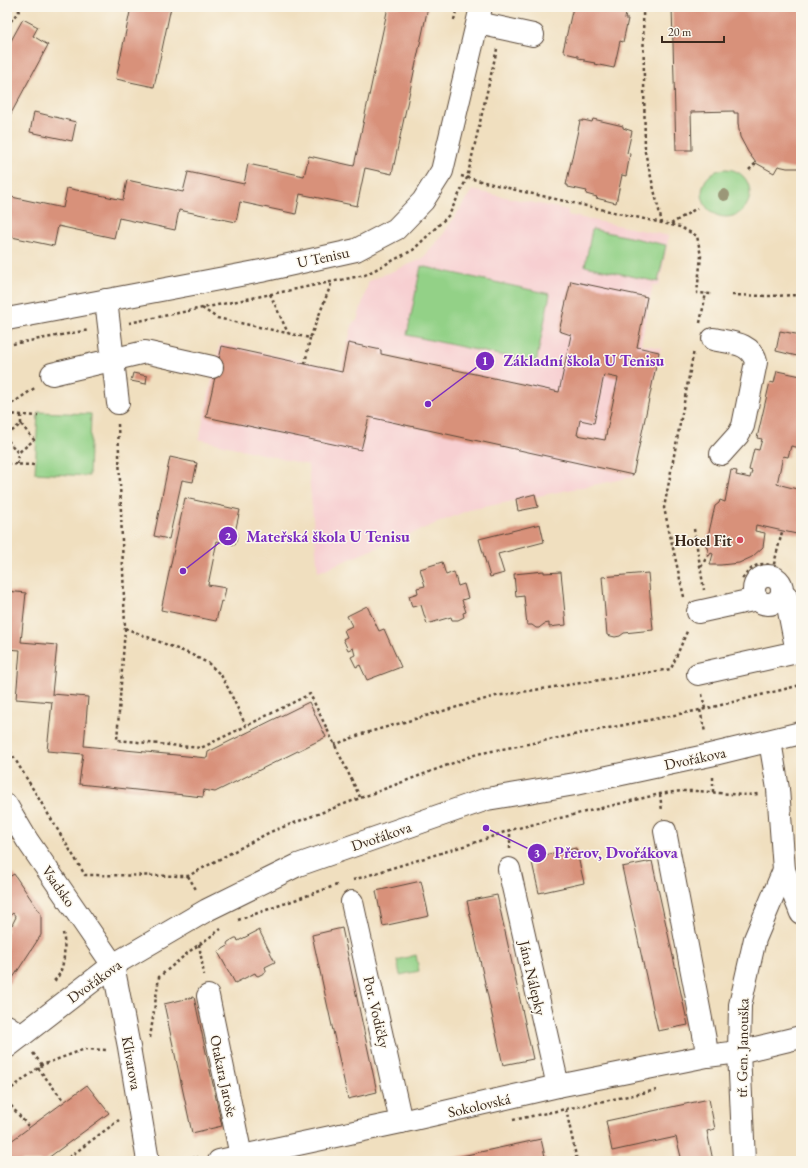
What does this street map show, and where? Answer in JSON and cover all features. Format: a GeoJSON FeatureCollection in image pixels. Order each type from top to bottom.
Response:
{"type":"FeatureCollection","features":[{"type":"Feature","properties":{"kind":"street"},"geometry":{"type":"LineString","coordinates":[[479,15],[502,28],[534,36]]}},
{"type":"Feature","properties":{"kind":"street","name":"U Tenisu"},"geometry":{"type":"LineString","coordinates":[[7,319],[261,271],[356,250],[396,229],[423,202],[442,171],[479,15]]}},
{"type":"Feature","properties":{"kind":"street"},"geometry":{"type":"LineString","coordinates":[[106,300],[118,403]]}},
{"type":"Feature","properties":{"kind":"street"},"geometry":{"type":"LineString","coordinates":[[703,337],[743,346],[749,349],[754,355],[756,362],[743,426],[738,435],[721,454]]}},
{"type":"Feature","properties":{"kind":"street"},"geometry":{"type":"LineString","coordinates":[[47,378],[145,352],[212,367]]}},
{"type":"Feature","properties":{"kind":"street"},"geometry":{"type":"LineString","coordinates":[[773,571],[776,578],[780,581],[783,590],[782,595],[777,602],[773,604],[764,604],[757,599],[754,594],[755,585],[762,578],[773,571]]}},
{"type":"Feature","properties":{"kind":"street"},"geometry":{"type":"LineString","coordinates":[[698,674],[796,652],[786,596],[782,595]]}},
{"type":"Feature","properties":{"kind":"street"},"geometry":{"type":"LineString","coordinates":[[695,609],[757,599]]}},
{"type":"Feature","properties":{"kind":"street","name":"Dvořákova"},"geometry":{"type":"LineString","coordinates":[[16,1040],[113,965],[207,910],[298,864],[487,799],[574,784],[801,733]]}},
{"type":"Feature","properties":{"kind":"street","name":"tř. Gen. Janouška"},"geometry":{"type":"LineString","coordinates":[[770,741],[778,789],[784,870],[801,913]]}},
{"type":"Feature","properties":{"kind":"street","name":"Vsadsko"},"geometry":{"type":"LineString","coordinates":[[7,806],[27,840],[113,965]]}},
{"type":"Feature","properties":{"kind":"street"},"geometry":{"type":"LineString","coordinates":[[665,831],[707,1056]]}},
{"type":"Feature","properties":{"kind":"street","name":"Jána Nálepky"},"geometry":{"type":"LineString","coordinates":[[509,869],[558,1086]]}},
{"type":"Feature","properties":{"kind":"street","name":"tř. Gen. Janouška"},"geometry":{"type":"LineString","coordinates":[[744,1161],[739,1052],[740,1005],[755,939],[784,870]]}},
{"type":"Feature","properties":{"kind":"street","name":"Por. Vodičky"},"geometry":{"type":"LineString","coordinates":[[349,892],[401,1122]]}},
{"type":"Feature","properties":{"kind":"street","name":"Klivarova"},"geometry":{"type":"LineString","coordinates":[[113,965],[130,1047],[148,1161]]}},
{"type":"Feature","properties":{"kind":"street","name":"Otakara Jaroše"},"geometry":{"type":"LineString","coordinates":[[208,996],[241,1156]]}},
{"type":"Feature","properties":{"kind":"street","name":"Sokolovská"},"geometry":{"type":"LineString","coordinates":[[219,1161],[401,1122],[558,1086],[707,1056],[739,1052],[801,1037]]}},
{"type":"Feature","properties":{"kind":"path"},"geometry":{"type":"LineString","coordinates":[[7,26],[22,7]]}},
{"type":"Feature","properties":{"kind":"path"},"geometry":{"type":"LineString","coordinates":[[453,22],[457,7]]}},
{"type":"Feature","properties":{"kind":"path"},"geometry":{"type":"LineString","coordinates":[[643,7],[645,152],[662,223]]}},
{"type":"Feature","properties":{"kind":"path"},"geometry":{"type":"LineString","coordinates":[[7,345],[109,327],[365,275],[413,250],[449,215],[467,178],[502,28]]}},
{"type":"Feature","properties":{"kind":"path"},"geometry":{"type":"LineString","coordinates":[[749,170],[756,163]]}},
{"type":"Feature","properties":{"kind":"path"},"geometry":{"type":"LineString","coordinates":[[442,171],[520,191],[680,227],[697,236],[701,256],[698,293],[711,294]]}},
{"type":"Feature","properties":{"kind":"path"},"geometry":{"type":"LineString","coordinates":[[670,224],[697,208]]}},
{"type":"Feature","properties":{"kind":"path"},"geometry":{"type":"LineString","coordinates":[[304,364],[310,338],[333,282]]}},
{"type":"Feature","properties":{"kind":"path"},"geometry":{"type":"LineString","coordinates":[[695,609],[664,508],[703,337],[706,293]]}},
{"type":"Feature","properties":{"kind":"path"},"geometry":{"type":"LineString","coordinates":[[270,294],[288,333]]}},
{"type":"Feature","properties":{"kind":"path"},"geometry":{"type":"LineString","coordinates":[[732,295],[801,295]]}},
{"type":"Feature","properties":{"kind":"path"},"geometry":{"type":"LineString","coordinates":[[202,308],[216,318],[310,338]]}},
{"type":"Feature","properties":{"kind":"path"},"geometry":{"type":"LineString","coordinates":[[7,408],[47,378]]}},
{"type":"Feature","properties":{"kind":"path"},"geometry":{"type":"LineString","coordinates":[[118,403],[125,628],[116,740],[202,748],[310,694],[360,798]]}},
{"type":"Feature","properties":{"kind":"path"},"geometry":{"type":"LineString","coordinates":[[7,414],[38,416]]}},
{"type":"Feature","properties":{"kind":"path"},"geometry":{"type":"LineString","coordinates":[[7,435],[20,424],[21,415]]}},
{"type":"Feature","properties":{"kind":"path"},"geometry":{"type":"LineString","coordinates":[[18,453],[35,440],[20,424]]}},
{"type":"Feature","properties":{"kind":"path"},"geometry":{"type":"LineString","coordinates":[[7,440],[18,453],[18,464]]}},
{"type":"Feature","properties":{"kind":"path"},"geometry":{"type":"LineString","coordinates":[[7,464],[35,465]]}},
{"type":"Feature","properties":{"kind":"path"},"geometry":{"type":"LineString","coordinates":[[334,745],[362,734],[496,696],[671,669],[695,609],[700,567],[694,529]]}},
{"type":"Feature","properties":{"kind":"path"},"geometry":{"type":"LineString","coordinates":[[740,584],[749,570],[754,567],[764,564],[773,571],[782,532]]}},
{"type":"Feature","properties":{"kind":"path"},"geometry":{"type":"LineString","coordinates":[[700,567],[708,555]]}},
{"type":"Feature","properties":{"kind":"path"},"geometry":{"type":"LineString","coordinates":[[125,628],[190,654],[208,663],[221,675],[246,726]]}},
{"type":"Feature","properties":{"kind":"path"},"geometry":{"type":"LineString","coordinates":[[7,746],[85,875],[188,876],[270,832],[477,754],[700,710],[801,685]]}},
{"type":"Feature","properties":{"kind":"path"},"geometry":{"type":"LineString","coordinates":[[700,710],[705,732]]}},
{"type":"Feature","properties":{"kind":"path"},"geometry":{"type":"LineString","coordinates":[[713,792],[714,774]]}},
{"type":"Feature","properties":{"kind":"path"},"geometry":{"type":"LineString","coordinates":[[349,892],[510,830],[660,794],[685,791],[713,792],[733,795],[760,793]]}},
{"type":"Feature","properties":{"kind":"path"},"geometry":{"type":"LineString","coordinates":[[188,876],[199,895]]}},
{"type":"Feature","properties":{"kind":"path"},"geometry":{"type":"LineString","coordinates":[[236,921],[341,884]]}},
{"type":"Feature","properties":{"kind":"path"},"geometry":{"type":"LineString","coordinates":[[150,1043],[159,977],[190,951],[223,927]]}},
{"type":"Feature","properties":{"kind":"path"},"geometry":{"type":"LineString","coordinates":[[52,983],[58,978],[64,959],[65,940],[63,932]]}},
{"type":"Feature","properties":{"kind":"path"},"geometry":{"type":"LineString","coordinates":[[199,944],[208,996]]}},
{"type":"Feature","properties":{"kind":"path"},"geometry":{"type":"LineString","coordinates":[[16,1040],[42,1065]]}},
{"type":"Feature","properties":{"kind":"path"},"geometry":{"type":"LineString","coordinates":[[7,1092],[42,1065],[85,1049],[109,1050]]}},
{"type":"Feature","properties":{"kind":"path"},"geometry":{"type":"LineString","coordinates":[[38,1068],[63,1100]]}},
{"type":"Feature","properties":{"kind":"path"},"geometry":{"type":"LineString","coordinates":[[513,1120],[664,1088]]}},
{"type":"Feature","properties":{"kind":"path"},"geometry":{"type":"LineString","coordinates":[[7,1101],[28,1126]]}},
{"type":"Feature","properties":{"kind":"path"},"geometry":{"type":"LineString","coordinates":[[566,1109],[577,1161]]}},
{"type":"Feature","properties":{"kind":"path"},"geometry":{"type":"LineString","coordinates":[[64,1161],[121,1118]]}},
{"type":"Feature","properties":{"kind":"shaded area"},"geometry":{"type":"Polygon","coordinates":[[[472,190],[568,210],[568,215],[669,236],[659,286],[653,285],[641,344],[661,348],[633,477],[469,510],[318,572],[308,465],[199,439],[220,344],[341,369],[353,322],[357,321],[369,281],[422,259],[442,236],[472,190]]]}},
{"type":"Feature","properties":{"kind":"green space"},"geometry":{"type":"Polygon","coordinates":[[[721,169],[731,169],[740,173],[746,179],[750,188],[750,198],[746,207],[740,213],[731,217],[721,217],[712,213],[706,207],[702,198],[702,188],[706,179],[712,173],[721,169]]]}},
{"type":"Feature","properties":{"kind":"green space"},"geometry":{"type":"Polygon","coordinates":[[[592,229],[666,245],[658,282],[585,266],[592,229]]]}},
{"type":"Feature","properties":{"kind":"green space"},"geometry":{"type":"Polygon","coordinates":[[[421,266],[550,294],[536,363],[407,335],[421,266]]]}},
{"type":"Feature","properties":{"kind":"green space"},"geometry":{"type":"Polygon","coordinates":[[[38,412],[91,414],[89,476],[35,473],[38,412]]]}},
{"type":"Feature","properties":{"kind":"green space"},"geometry":{"type":"Polygon","coordinates":[[[416,955],[419,971],[400,975],[397,960],[416,955]]]}},
{"type":"Feature","properties":{"kind":"building"},"geometry":{"type":"Polygon","coordinates":[[[131,7],[171,7],[154,87],[116,79],[131,7]]]}},
{"type":"Feature","properties":{"kind":"building"},"geometry":{"type":"Polygon","coordinates":[[[388,7],[428,7],[392,174],[365,168],[357,206],[300,194],[296,214],[240,202],[236,222],[179,210],[175,230],[119,218],[114,238],[58,226],[54,246],[7,236],[7,196],[63,208],[67,188],[123,200],[127,180],[183,192],[188,172],[244,184],[248,164],[304,176],[309,156],[354,166],[388,7]]]}},
{"type":"Feature","properties":{"kind":"building"},"geometry":{"type":"Polygon","coordinates":[[[573,7],[627,7],[625,19],[628,19],[623,42],[620,41],[614,68],[584,61],[584,59],[578,58],[578,56],[565,53],[565,51],[563,51],[573,7]]]}},
{"type":"Feature","properties":{"kind":"building"},"geometry":{"type":"Polygon","coordinates":[[[672,7],[801,7],[801,168],[787,168],[778,166],[774,173],[756,163],[740,137],[738,113],[734,113],[734,111],[691,112],[692,150],[676,150],[672,7]]]}},
{"type":"Feature","properties":{"kind":"building"},"geometry":{"type":"Polygon","coordinates":[[[23,19],[38,27],[33,36],[48,45],[7,121],[7,48],[23,19]]]}},
{"type":"Feature","properties":{"kind":"building"},"geometry":{"type":"Polygon","coordinates":[[[34,112],[76,122],[72,141],[30,132],[34,112]]]}},
{"type":"Feature","properties":{"kind":"building"},"geometry":{"type":"Polygon","coordinates":[[[593,119],[623,126],[623,128],[632,131],[627,153],[630,154],[626,176],[622,175],[616,203],[596,198],[597,197],[586,194],[587,191],[568,187],[568,185],[566,185],[580,121],[583,120],[592,122],[593,119]]]}},
{"type":"Feature","properties":{"kind":"building"},"geometry":{"type":"Polygon","coordinates":[[[571,281],[647,297],[637,347],[659,352],[633,475],[369,417],[361,450],[206,417],[222,346],[342,372],[348,343],[381,350],[381,354],[559,392],[571,335],[559,331],[571,281]],[[604,375],[594,423],[580,420],[577,435],[605,440],[618,378],[604,375]]]}},
{"type":"Feature","properties":{"kind":"building"},"geometry":{"type":"Polygon","coordinates":[[[780,331],[801,335],[797,356],[776,351],[780,331]]]}},
{"type":"Feature","properties":{"kind":"building"},"geometry":{"type":"Polygon","coordinates":[[[777,371],[801,376],[801,448],[791,446],[788,457],[783,456],[777,484],[801,490],[801,535],[756,525],[755,531],[765,533],[763,547],[752,557],[739,563],[710,565],[713,554],[711,553],[709,556],[707,554],[708,551],[706,545],[715,506],[720,500],[725,502],[731,470],[737,471],[736,475],[750,478],[752,471],[749,470],[754,449],[759,450],[762,439],[757,438],[770,382],[774,383],[777,371]]]}},
{"type":"Feature","properties":{"kind":"building"},"geometry":{"type":"Polygon","coordinates":[[[133,373],[147,376],[146,384],[131,381],[133,373]]]}},
{"type":"Feature","properties":{"kind":"building"},"geometry":{"type":"Polygon","coordinates":[[[170,457],[197,463],[193,482],[182,480],[169,539],[154,536],[170,457]]]}},
{"type":"Feature","properties":{"kind":"building"},"geometry":{"type":"Polygon","coordinates":[[[535,494],[538,507],[518,511],[516,499],[535,494]]]}},
{"type":"Feature","properties":{"kind":"building"},"geometry":{"type":"Polygon","coordinates":[[[185,498],[240,510],[235,532],[238,533],[235,545],[217,541],[208,585],[226,588],[216,621],[161,610],[185,498]]]}},
{"type":"Feature","properties":{"kind":"building"},"geometry":{"type":"Polygon","coordinates":[[[540,524],[544,542],[498,554],[504,573],[490,577],[479,539],[540,524]]]}},
{"type":"Feature","properties":{"kind":"building"},"geometry":{"type":"Polygon","coordinates":[[[442,562],[446,575],[454,572],[458,586],[464,584],[468,598],[462,600],[466,612],[463,613],[464,617],[458,620],[452,620],[451,617],[427,624],[421,605],[412,607],[409,596],[418,593],[417,588],[425,586],[420,569],[442,562]]]}},
{"type":"Feature","properties":{"kind":"building"},"geometry":{"type":"Polygon","coordinates":[[[544,571],[544,573],[561,572],[566,625],[549,627],[549,623],[536,628],[532,625],[527,625],[524,596],[516,597],[514,574],[544,571]]]}},
{"type":"Feature","properties":{"kind":"building"},"geometry":{"type":"Polygon","coordinates":[[[648,573],[653,630],[624,633],[615,637],[607,635],[602,577],[648,573]]]}},
{"type":"Feature","properties":{"kind":"building"},"geometry":{"type":"Polygon","coordinates":[[[7,591],[26,593],[21,642],[57,645],[52,694],[88,697],[84,746],[207,758],[208,752],[309,702],[326,737],[215,792],[204,790],[203,797],[79,784],[83,754],[47,751],[52,702],[16,699],[20,650],[7,649],[7,591]]]}},
{"type":"Feature","properties":{"kind":"building"},"geometry":{"type":"Polygon","coordinates":[[[367,606],[379,631],[384,629],[401,667],[367,680],[360,665],[356,667],[351,657],[355,655],[353,648],[348,650],[343,639],[347,637],[344,630],[352,626],[347,616],[367,606]]]}},
{"type":"Feature","properties":{"kind":"building"},"geometry":{"type":"Polygon","coordinates":[[[576,848],[584,883],[539,893],[531,858],[576,848]]]}},
{"type":"Feature","properties":{"kind":"building"},"geometry":{"type":"Polygon","coordinates":[[[652,861],[688,1025],[658,1031],[622,867],[652,861]]]}},
{"type":"Feature","properties":{"kind":"building"},"geometry":{"type":"Polygon","coordinates":[[[7,874],[9,877],[14,874],[41,914],[41,935],[9,984],[7,982],[7,927],[10,923],[12,925],[16,917],[13,913],[7,918],[7,874]]]}},
{"type":"Feature","properties":{"kind":"building"},"geometry":{"type":"Polygon","coordinates":[[[421,881],[429,916],[383,926],[376,891],[421,881]]]}},
{"type":"Feature","properties":{"kind":"building"},"geometry":{"type":"Polygon","coordinates":[[[497,895],[533,1059],[503,1065],[467,901],[497,895]]]}},
{"type":"Feature","properties":{"kind":"building"},"geometry":{"type":"Polygon","coordinates":[[[342,928],[377,1092],[348,1099],[312,935],[342,928]]]}},
{"type":"Feature","properties":{"kind":"building"},"geometry":{"type":"Polygon","coordinates":[[[259,930],[275,962],[265,967],[266,972],[258,976],[255,973],[235,983],[218,952],[228,946],[228,942],[235,938],[237,938],[238,941],[259,930]]]}},
{"type":"Feature","properties":{"kind":"building"},"geometry":{"type":"Polygon","coordinates":[[[194,997],[222,1126],[192,1133],[164,1004],[194,997]]]}},
{"type":"Feature","properties":{"kind":"building"},"geometry":{"type":"Polygon","coordinates":[[[87,1085],[109,1113],[44,1161],[7,1161],[7,1144],[87,1085]]]}},
{"type":"Feature","properties":{"kind":"building"},"geometry":{"type":"Polygon","coordinates":[[[709,1099],[715,1129],[707,1131],[713,1161],[682,1161],[676,1137],[612,1151],[606,1121],[709,1099]]]}},
{"type":"Feature","properties":{"kind":"building"},"geometry":{"type":"Polygon","coordinates":[[[541,1139],[546,1161],[443,1161],[443,1160],[541,1139]]]}},
{"type":"Feature","properties":{"kind":"place","name":"Základní škola U Tenisu"},"geometry":{"type":"Point","coordinates":[428,404]}},
{"type":"Feature","properties":{"kind":"place","name":"Hotel Fit"},"geometry":{"type":"Point","coordinates":[740,540]}},
{"type":"Feature","properties":{"kind":"place","name":"Mateřská škola U Tenisu"},"geometry":{"type":"Point","coordinates":[183,571]}},
{"type":"Feature","properties":{"kind":"place","name":"Přerov, Dvořákova"},"geometry":{"type":"Point","coordinates":[486,828]}}]}
